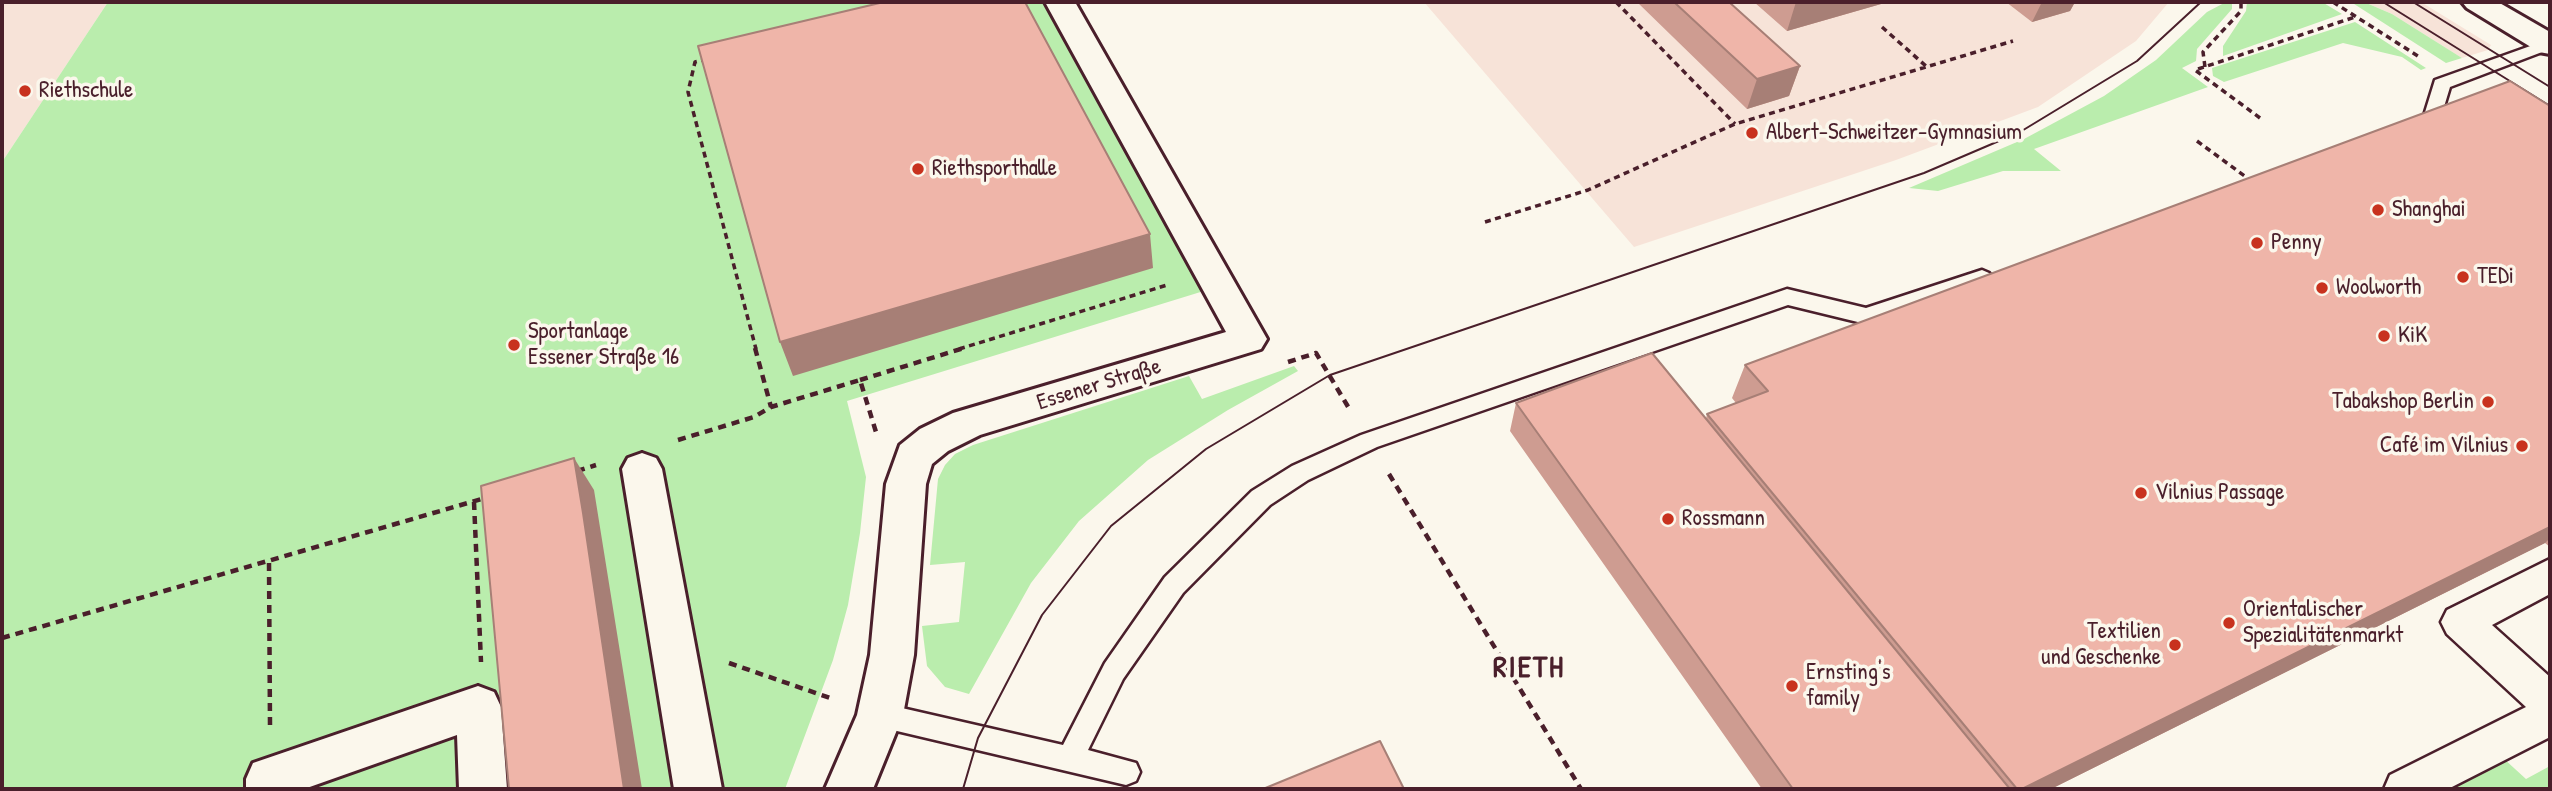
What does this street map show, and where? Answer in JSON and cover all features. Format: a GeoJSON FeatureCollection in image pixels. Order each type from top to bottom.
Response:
{"type":"FeatureCollection","features":[{"type":"Feature","properties":{"kind":"street","name":"Essener Straße"},"geometry":{"type":"LineString","coordinates":[[849,789],[880,715],[892,655],[906,484],[914,456],[934,440],[967,424],[1248,339],[1060,2]]}},
{"type":"Feature","properties":{"kind":"street"},"geometry":{"type":"LineString","coordinates":[[2477,2],[2549,44]]}},
{"type":"Feature","properties":{"kind":"street"},"geometry":{"type":"LineString","coordinates":[[636,459],[672,637],[698,789]]}},
{"type":"Feature","properties":{"kind":"street"},"geometry":{"type":"LineString","coordinates":[[2550,575],[2461,622],[2550,703]]}},
{"type":"Feature","properties":{"kind":"street"},"geometry":{"type":"LineString","coordinates":[[270,784],[478,707],[483,789]]}},
{"type":"Feature","properties":{"kind":"street"},"geometry":{"type":"LineString","coordinates":[[2405,789],[2550,716]]}},
{"type":"Feature","properties":{"kind":"lane"},"geometry":{"type":"LineString","coordinates":[[2404,136],[2430,126],[2442,85],[2549,44]]}},
{"type":"Feature","properties":{"kind":"lane"},"geometry":{"type":"LineString","coordinates":[[1070,759],[1114,671],[1174,585],[1261,498],[1300,473],[1369,441],[1787,297],[1866,316],[1997,274]]}},
{"type":"Feature","properties":{"kind":"lane"},"geometry":{"type":"LineString","coordinates":[[880,715],[1126,772]]}},
{"type":"Feature","properties":{"kind":"path"},"geometry":{"type":"LineString","coordinates":[[1616,2],[1735,124]]}},
{"type":"Feature","properties":{"kind":"path"},"geometry":{"type":"LineString","coordinates":[[2205,67],[2203,52],[2241,12],[2241,2]]}},
{"type":"Feature","properties":{"kind":"path"},"geometry":{"type":"LineString","coordinates":[[2260,118],[2195,71],[2356,16]]}},
{"type":"Feature","properties":{"kind":"path"},"geometry":{"type":"LineString","coordinates":[[1881,27],[1927,67]]}},
{"type":"Feature","properties":{"kind":"path"},"geometry":{"type":"LineString","coordinates":[[1485,222],[1588,190],[1735,124],[2013,41]]}},
{"type":"Feature","properties":{"kind":"path"},"geometry":{"type":"LineString","coordinates":[[709,59],[695,62],[688,92],[771,407]]}},
{"type":"Feature","properties":{"kind":"path"},"geometry":{"type":"LineString","coordinates":[[2197,141],[2260,188]]}},
{"type":"Feature","properties":{"kind":"path"},"geometry":{"type":"LineString","coordinates":[[576,471],[636,459],[754,417],[771,407],[1210,272]]}},
{"type":"Feature","properties":{"kind":"path"},"geometry":{"type":"LineString","coordinates":[[1276,365],[1316,353],[1581,789]]}},
{"type":"Feature","properties":{"kind":"path"},"geometry":{"type":"LineString","coordinates":[[860,380],[879,442],[905,445],[934,440]]}},
{"type":"Feature","properties":{"kind":"path"},"geometry":{"type":"LineString","coordinates":[[2,638],[269,563],[486,498]]}},
{"type":"Feature","properties":{"kind":"path"},"geometry":{"type":"LineString","coordinates":[[474,502],[482,678],[478,707]]}},
{"type":"Feature","properties":{"kind":"path"},"geometry":{"type":"LineString","coordinates":[[269,563],[270,784]]}},
{"type":"Feature","properties":{"kind":"path"},"geometry":{"type":"LineString","coordinates":[[672,637],[725,662],[880,715]]}},
{"type":"Feature","properties":{"kind":"shaded area","name":"Riethschule"},"geometry":{"type":"Polygon","coordinates":[[[2,2],[108,2],[2,162],[2,2]]]}},
{"type":"Feature","properties":{"kind":"shaded area","name":"Albert-Schweitzer-Gymnasium"},"geometry":{"type":"Polygon","coordinates":[[[1424,2],[2169,2],[2136,41],[2038,107],[1896,160],[1634,247],[1424,2]]]}},
{"type":"Feature","properties":{"kind":"shaded area"},"geometry":{"type":"Polygon","coordinates":[[[2364,2],[2421,2],[2491,45],[2488,50],[2462,58],[2392,14],[2364,2]]]}},
{"type":"Feature","properties":{"kind":"green space","name":"Sportanlage Essener Straße 16"},"geometry":{"type":"Polygon","coordinates":[[[108,2],[1047,2],[1207,290],[847,401],[866,477],[860,533],[848,605],[833,660],[785,789],[2,789],[2,162],[108,2]]]}},
{"type":"Feature","properties":{"kind":"green space"},"geometry":{"type":"Polygon","coordinates":[[[2226,2],[2232,2],[2232,9],[2197,49],[2196,61],[2182,68],[2208,87],[2034,149],[2061,171],[2003,171],[1938,191],[1909,188],[2024,139],[2104,96],[2156,60],[2207,12],[2226,2]]]}},
{"type":"Feature","properties":{"kind":"green space"},"geometry":{"type":"Polygon","coordinates":[[[2247,2],[2322,2],[2342,14],[2223,56],[2223,46],[2246,11],[2247,2]]]}},
{"type":"Feature","properties":{"kind":"green space"},"geometry":{"type":"Polygon","coordinates":[[[2351,2],[2364,2],[2392,14],[2462,58],[2446,63],[2351,2]]]}},
{"type":"Feature","properties":{"kind":"green space"},"geometry":{"type":"Polygon","coordinates":[[[2355,22],[2426,68],[2421,70],[2402,57],[2343,43],[2224,82],[2213,76],[2212,68],[2355,22]]]}},
{"type":"Feature","properties":{"kind":"green space"},"geometry":{"type":"Polygon","coordinates":[[[1294,366],[1298,371],[1228,410],[1148,460],[1079,521],[1031,583],[969,694],[945,687],[927,666],[922,626],[959,622],[965,562],[930,565],[938,479],[955,454],[973,445],[1189,376],[1202,399],[1294,366]]]}},
{"type":"Feature","properties":{"kind":"green space"},"geometry":{"type":"Polygon","coordinates":[[[2503,758],[2526,779],[2550,766],[2550,789],[2444,789],[2503,758]]]}},
{"type":"Feature","properties":{"kind":"building","name":"Riethsporthalle"},"geometry":{"type":"Polygon","coordinates":[[[884,2],[1025,2],[1150,234],[780,342],[698,46],[884,2]]]}},
{"type":"Feature","properties":{"kind":"building"},"geometry":{"type":"Polygon","coordinates":[[[1674,2],[1729,2],[1800,66],[1757,79],[1674,2]]]}},
{"type":"Feature","properties":{"kind":"building","name":"Vilnius Passage"},"geometry":{"type":"Polygon","coordinates":[[[2510,81],[2550,106],[2550,527],[2022,789],[2017,789],[1707,414],[1768,391],[1745,365],[2510,81]]]}},
{"type":"Feature","properties":{"kind":"building"},"geometry":{"type":"Polygon","coordinates":[[[1652,353],[2010,789],[1793,789],[1516,403],[1652,353]]]}},
{"type":"Feature","properties":{"kind":"building"},"geometry":{"type":"Polygon","coordinates":[[[574,458],[624,789],[509,789],[481,486],[574,458]]]}},
{"type":"Feature","properties":{"kind":"building"},"geometry":{"type":"Polygon","coordinates":[[[1380,741],[1404,789],[1263,789],[1380,741]]]}},
{"type":"Feature","properties":{"kind":"tram line"},"geometry":{"type":"LineString","coordinates":[[963,789],[978,738],[1042,615],[1111,526],[1206,449],[1330,375],[1924,173],[2020,132],[2137,61],[2201,2]]}},
{"type":"Feature","properties":{"kind":"tram line"},"geometry":{"type":"LineString","coordinates":[[2383,2],[2550,106]]}},
{"type":"Feature","properties":{"kind":"tram line"},"geometry":{"type":"LineString","coordinates":[[2413,2],[2550,87]]}},
{"type":"Feature","properties":{"kind":"place","name":"Riethschule"},"geometry":{"type":"Point","coordinates":[25,91]}},
{"type":"Feature","properties":{"kind":"place","name":"Albert-Schweitzer-Gymnasium"},"geometry":{"type":"Point","coordinates":[1752,133]}},
{"type":"Feature","properties":{"kind":"place","name":"Riethsporthalle"},"geometry":{"type":"Point","coordinates":[918,169]}},
{"type":"Feature","properties":{"kind":"place","name":"Shanghai"},"geometry":{"type":"Point","coordinates":[2378,210]}},
{"type":"Feature","properties":{"kind":"place","name":"Penny"},"geometry":{"type":"Point","coordinates":[2257,243]}},
{"type":"Feature","properties":{"kind":"place","name":"TEDi"},"geometry":{"type":"Point","coordinates":[2463,277]}},
{"type":"Feature","properties":{"kind":"place","name":"Woolworth"},"geometry":{"type":"Point","coordinates":[2322,288]}},
{"type":"Feature","properties":{"kind":"place","name":"KiK"},"geometry":{"type":"Point","coordinates":[2384,336]}},
{"type":"Feature","properties":{"kind":"place","name":"Sportanlage Essener Straße 16"},"geometry":{"type":"Point","coordinates":[514,345]}},
{"type":"Feature","properties":{"kind":"place","name":"Tabakshop Berlin"},"geometry":{"type":"Point","coordinates":[2488,402]}},
{"type":"Feature","properties":{"kind":"place","name":"Café im Vilnius"},"geometry":{"type":"Point","coordinates":[2522,446]}},
{"type":"Feature","properties":{"kind":"place","name":"Vilnius Passage"},"geometry":{"type":"Point","coordinates":[2141,493]}},
{"type":"Feature","properties":{"kind":"place","name":"Rossmann"},"geometry":{"type":"Point","coordinates":[1668,519]}},
{"type":"Feature","properties":{"kind":"place","name":"Orientalischer Spezialitätenmarkt"},"geometry":{"type":"Point","coordinates":[2229,623]}},
{"type":"Feature","properties":{"kind":"place","name":"Textilien und Geschenke"},"geometry":{"type":"Point","coordinates":[2175,645]}},
{"type":"Feature","properties":{"kind":"place","name":"Ernsting's family"},"geometry":{"type":"Point","coordinates":[1792,686]}},
{"type":"Feature","properties":{"kind":"district","name":"RIETH"},"geometry":{"type":"Point","coordinates":[1529,669]}}]}
